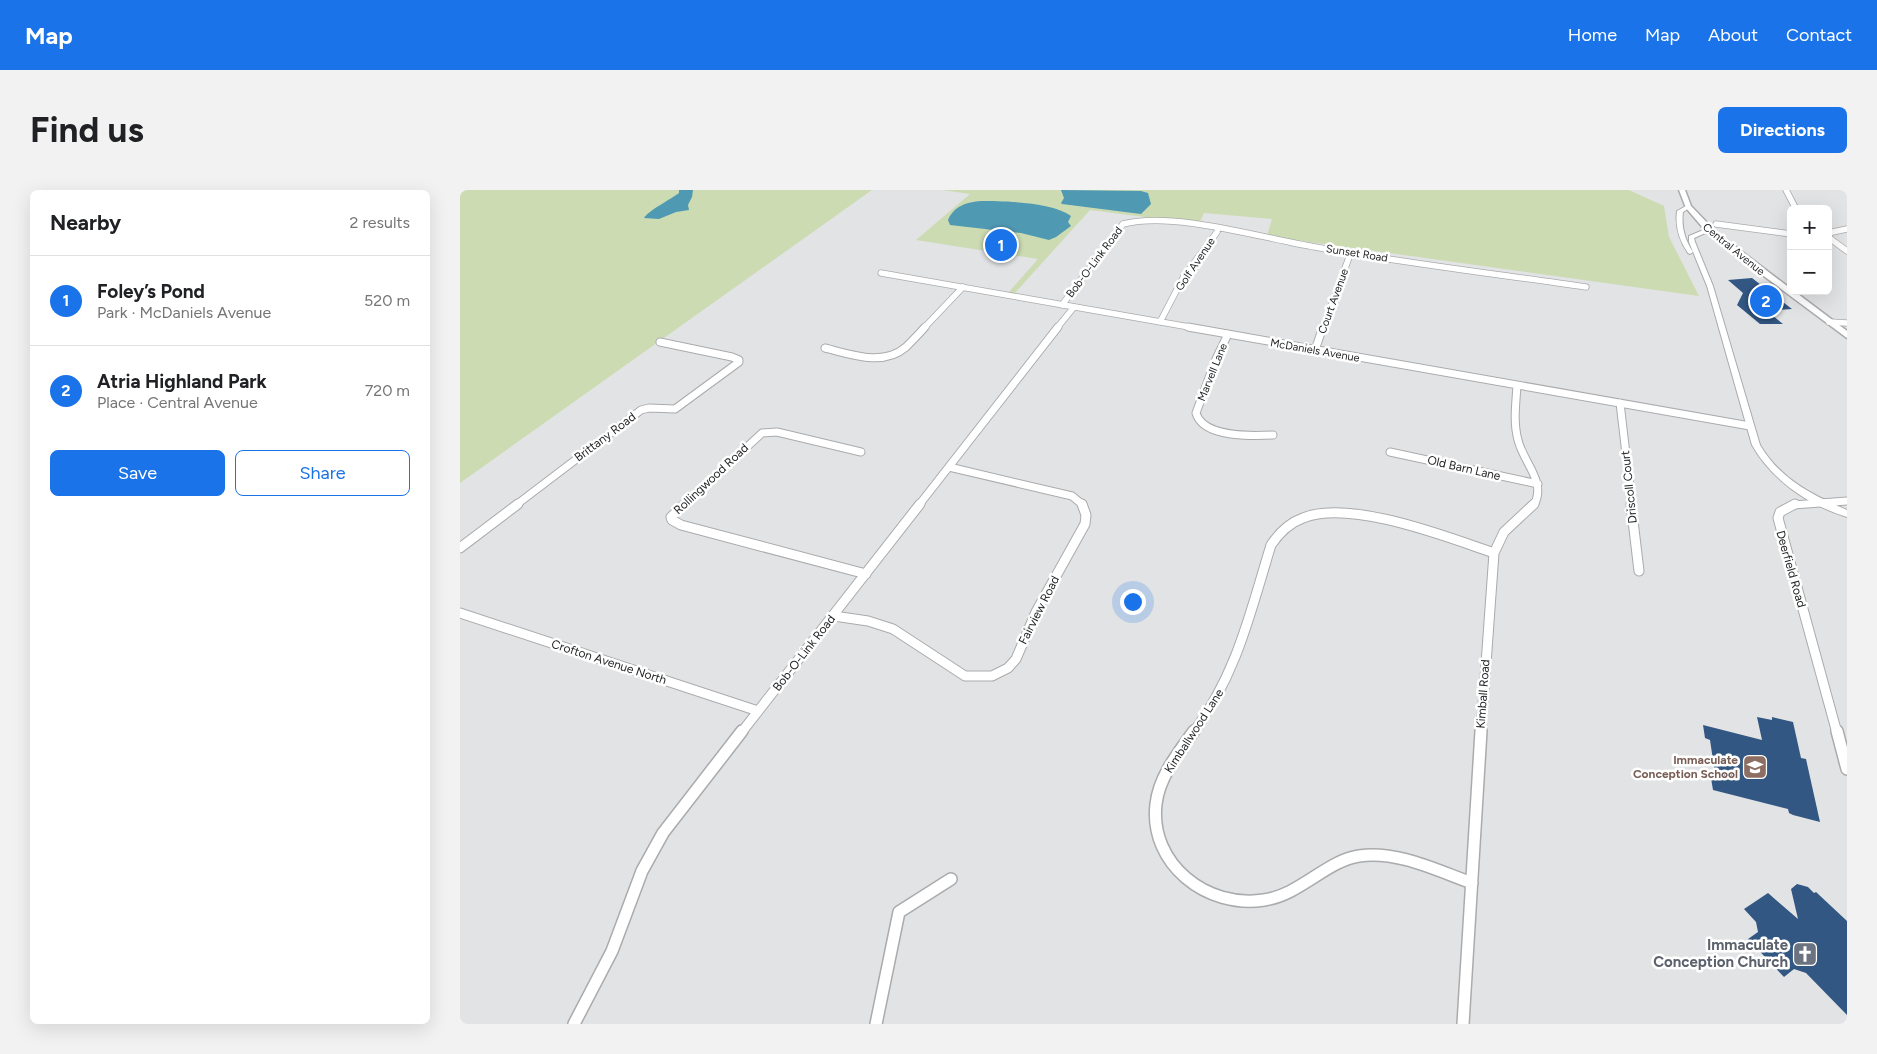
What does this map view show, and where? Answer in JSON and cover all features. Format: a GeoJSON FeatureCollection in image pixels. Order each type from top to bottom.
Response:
{"type":"FeatureCollection","features":[{"type":"Feature","properties":{"kind":"main road","name":"Central Avenue"},"geometry":{"type":"LineString","coordinates":[[1682,190],[1688,207],[1708,230],[1847,335]]}},
{"type":"Feature","properties":{"kind":"street"},"geometry":{"type":"LineString","coordinates":[[1786,190],[1794,205]]}},
{"type":"Feature","properties":{"kind":"street"},"geometry":{"type":"LineString","coordinates":[[1688,207],[1680,211],[1679,225],[1687,246],[1698,262],[1710,286],[1756,445],[1769,466],[1792,486],[1847,514]]}},
{"type":"Feature","properties":{"kind":"street","name":"Sunset Road"},"geometry":{"type":"LineString","coordinates":[[1128,221],[1186,224],[1351,252],[1586,287]]}},
{"type":"Feature","properties":{"kind":"street","name":"Bob-O-Link Road"},"geometry":{"type":"LineString","coordinates":[[1062,305],[1123,224],[1128,221]]}},
{"type":"Feature","properties":{"kind":"street"},"geometry":{"type":"LineString","coordinates":[[1716,224],[1787,233]]}},
{"type":"Feature","properties":{"kind":"street"},"geometry":{"type":"LineString","coordinates":[[1832,231],[1847,229]]}},
{"type":"Feature","properties":{"kind":"street"},"geometry":{"type":"LineString","coordinates":[[1698,262],[1691,237],[1708,230]]}},
{"type":"Feature","properties":{"kind":"street","name":"Golf Avenue"},"geometry":{"type":"LineString","coordinates":[[1160,322],[1183,278],[1217,232]]}},
{"type":"Feature","properties":{"kind":"street"},"geometry":{"type":"LineString","coordinates":[[1832,241],[1838,247]]}},
{"type":"Feature","properties":{"kind":"street"},"geometry":{"type":"LineString","coordinates":[[1832,245],[1847,250]]}},
{"type":"Feature","properties":{"kind":"street","name":"Court Avenue"},"geometry":{"type":"LineString","coordinates":[[1315,350],[1351,252]]}},
{"type":"Feature","properties":{"kind":"street","name":"McDaniels Avenue"},"geometry":{"type":"LineString","coordinates":[[881,273],[1750,426]]}},
{"type":"Feature","properties":{"kind":"street"},"geometry":{"type":"LineString","coordinates":[[825,348],[876,358],[895,355],[905,348],[963,287]]}},
{"type":"Feature","properties":{"kind":"street","name":"Bob-O-Link Road"},"geometry":{"type":"LineString","coordinates":[[574,1024],[612,951],[642,871],[655,846],[758,711],[1074,307]]}},
{"type":"Feature","properties":{"kind":"street"},"geometry":{"type":"LineString","coordinates":[[1829,322],[1847,323]]}},
{"type":"Feature","properties":{"kind":"street","name":"Marvell Lane"},"geometry":{"type":"LineString","coordinates":[[1228,334],[1196,413],[1198,420],[1212,429],[1246,436],[1273,435]]}},
{"type":"Feature","properties":{"kind":"street","name":"Brittany Road"},"geometry":{"type":"LineString","coordinates":[[460,548],[641,410],[649,408],[675,409],[739,362],[739,360],[732,357],[660,342]]}},
{"type":"Feature","properties":{"kind":"street"},"geometry":{"type":"LineString","coordinates":[[1517,385],[1515,426],[1518,442],[1538,484]]}},
{"type":"Feature","properties":{"kind":"street","name":"Driscoll Court"},"geometry":{"type":"LineString","coordinates":[[1620,403],[1638,571]]}},
{"type":"Feature","properties":{"kind":"street","name":"Rollingwood Road"},"geometry":{"type":"LineString","coordinates":[[861,452],[777,432],[762,433],[672,517],[672,520],[681,525],[866,574]]}},
{"type":"Feature","properties":{"kind":"street","name":"Old Barn Lane"},"geometry":{"type":"LineString","coordinates":[[1390,452],[1438,464],[1538,484]]}},
{"type":"Feature","properties":{"kind":"street","name":"Fairview Road"},"geometry":{"type":"LineString","coordinates":[[834,616],[868,621],[893,630],[964,676],[992,676],[1008,668],[1016,659],[1036,612],[1085,524],[1086,509],[1081,501],[1072,496],[949,467]]}},
{"type":"Feature","properties":{"kind":"street","name":"Kimball Road"},"geometry":{"type":"LineString","coordinates":[[1463,1024],[1477,783],[1494,553],[1504,532],[1532,508],[1538,498],[1538,484]]}},
{"type":"Feature","properties":{"kind":"street","name":"Deerfield Road"},"geometry":{"type":"LineString","coordinates":[[1847,500],[1787,506],[1780,512],[1779,525],[1847,769]]}},
{"type":"Feature","properties":{"kind":"street","name":"Kimballwood Lane"},"geometry":{"type":"LineString","coordinates":[[1472,883],[1396,859],[1372,854],[1346,860],[1295,889],[1262,900],[1239,900],[1214,895],[1192,885],[1172,866],[1164,852],[1157,831],[1155,813],[1157,794],[1162,778],[1201,723],[1224,686],[1271,546],[1279,532],[1290,524],[1318,514],[1349,514],[1403,526],[1494,553]]}},
{"type":"Feature","properties":{"kind":"street","name":"Crofton Avenue North"},"geometry":{"type":"LineString","coordinates":[[460,613],[758,711]]}},
{"type":"Feature","properties":{"kind":"street"},"geometry":{"type":"LineString","coordinates":[[876,1024],[899,912],[951,879]]}},
{"type":"Feature","properties":{"kind":"green space"},"geometry":{"type":"Polygon","coordinates":[[[460,190],[872,190],[460,483],[460,190]]]}},
{"type":"Feature","properties":{"kind":"green space"},"geometry":{"type":"Polygon","coordinates":[[[942,190],[1629,190],[1664,206],[1669,237],[1699,296],[1267,236],[1272,219],[1204,213],[1199,224],[1090,210],[1014,294],[1008,293],[1038,259],[916,240],[970,194],[942,190]]]}},
{"type":"Feature","properties":{"kind":"water"},"geometry":{"type":"Polygon","coordinates":[[[679,190],[693,190],[688,205],[689,210],[676,212],[659,219],[644,218],[679,193],[679,190]]]}},
{"type":"Feature","properties":{"kind":"water"},"geometry":{"type":"Polygon","coordinates":[[[1061,190],[1141,191],[1148,193],[1151,204],[1141,214],[1062,204],[1064,198],[1061,190]]]}},
{"type":"Feature","properties":{"kind":"water"},"geometry":{"type":"Polygon","coordinates":[[[971,202],[1028,203],[1063,211],[1071,216],[1068,222],[1071,226],[1049,240],[1021,233],[950,225],[948,220],[957,208],[971,202]]]}},
{"type":"Feature","properties":{"kind":"building"},"geometry":{"type":"Polygon","coordinates":[[[1752,278],[1792,309],[1767,311],[1783,324],[1760,324],[1737,305],[1743,293],[1728,280],[1752,278]]]}},
{"type":"Feature","properties":{"kind":"building"},"geometry":{"type":"Polygon","coordinates":[[[1757,717],[1772,720],[1772,717],[1793,722],[1801,758],[1806,759],[1820,822],[1793,815],[1789,813],[1788,809],[1713,790],[1710,772],[1715,773],[1710,740],[1705,738],[1703,725],[1762,740],[1757,717]]]}},
{"type":"Feature","properties":{"kind":"building","name":"Immaculate Conception Church"},"geometry":{"type":"Polygon","coordinates":[[[1797,884],[1808,887],[1814,893],[1816,892],[1847,921],[1847,1015],[1806,973],[1794,969],[1784,977],[1748,939],[1758,932],[1756,922],[1744,909],[1768,893],[1798,919],[1791,889],[1797,884]]]}},
{"type":"Feature","properties":{"kind":"place","name":"Foley’s Pond"},"geometry":{"type":"Point","coordinates":[1001,245]}},
{"type":"Feature","properties":{"kind":"place","name":"Atria Highland Park"},"geometry":{"type":"Point","coordinates":[1766,301]}},
{"type":"Feature","properties":{"kind":"place","name":"Immaculate Conception School"},"geometry":{"type":"Point","coordinates":[1755,767]}},
{"type":"Feature","properties":{"kind":"place","name":"Immaculate Conception Church"},"geometry":{"type":"Point","coordinates":[1805,954]}}]}
